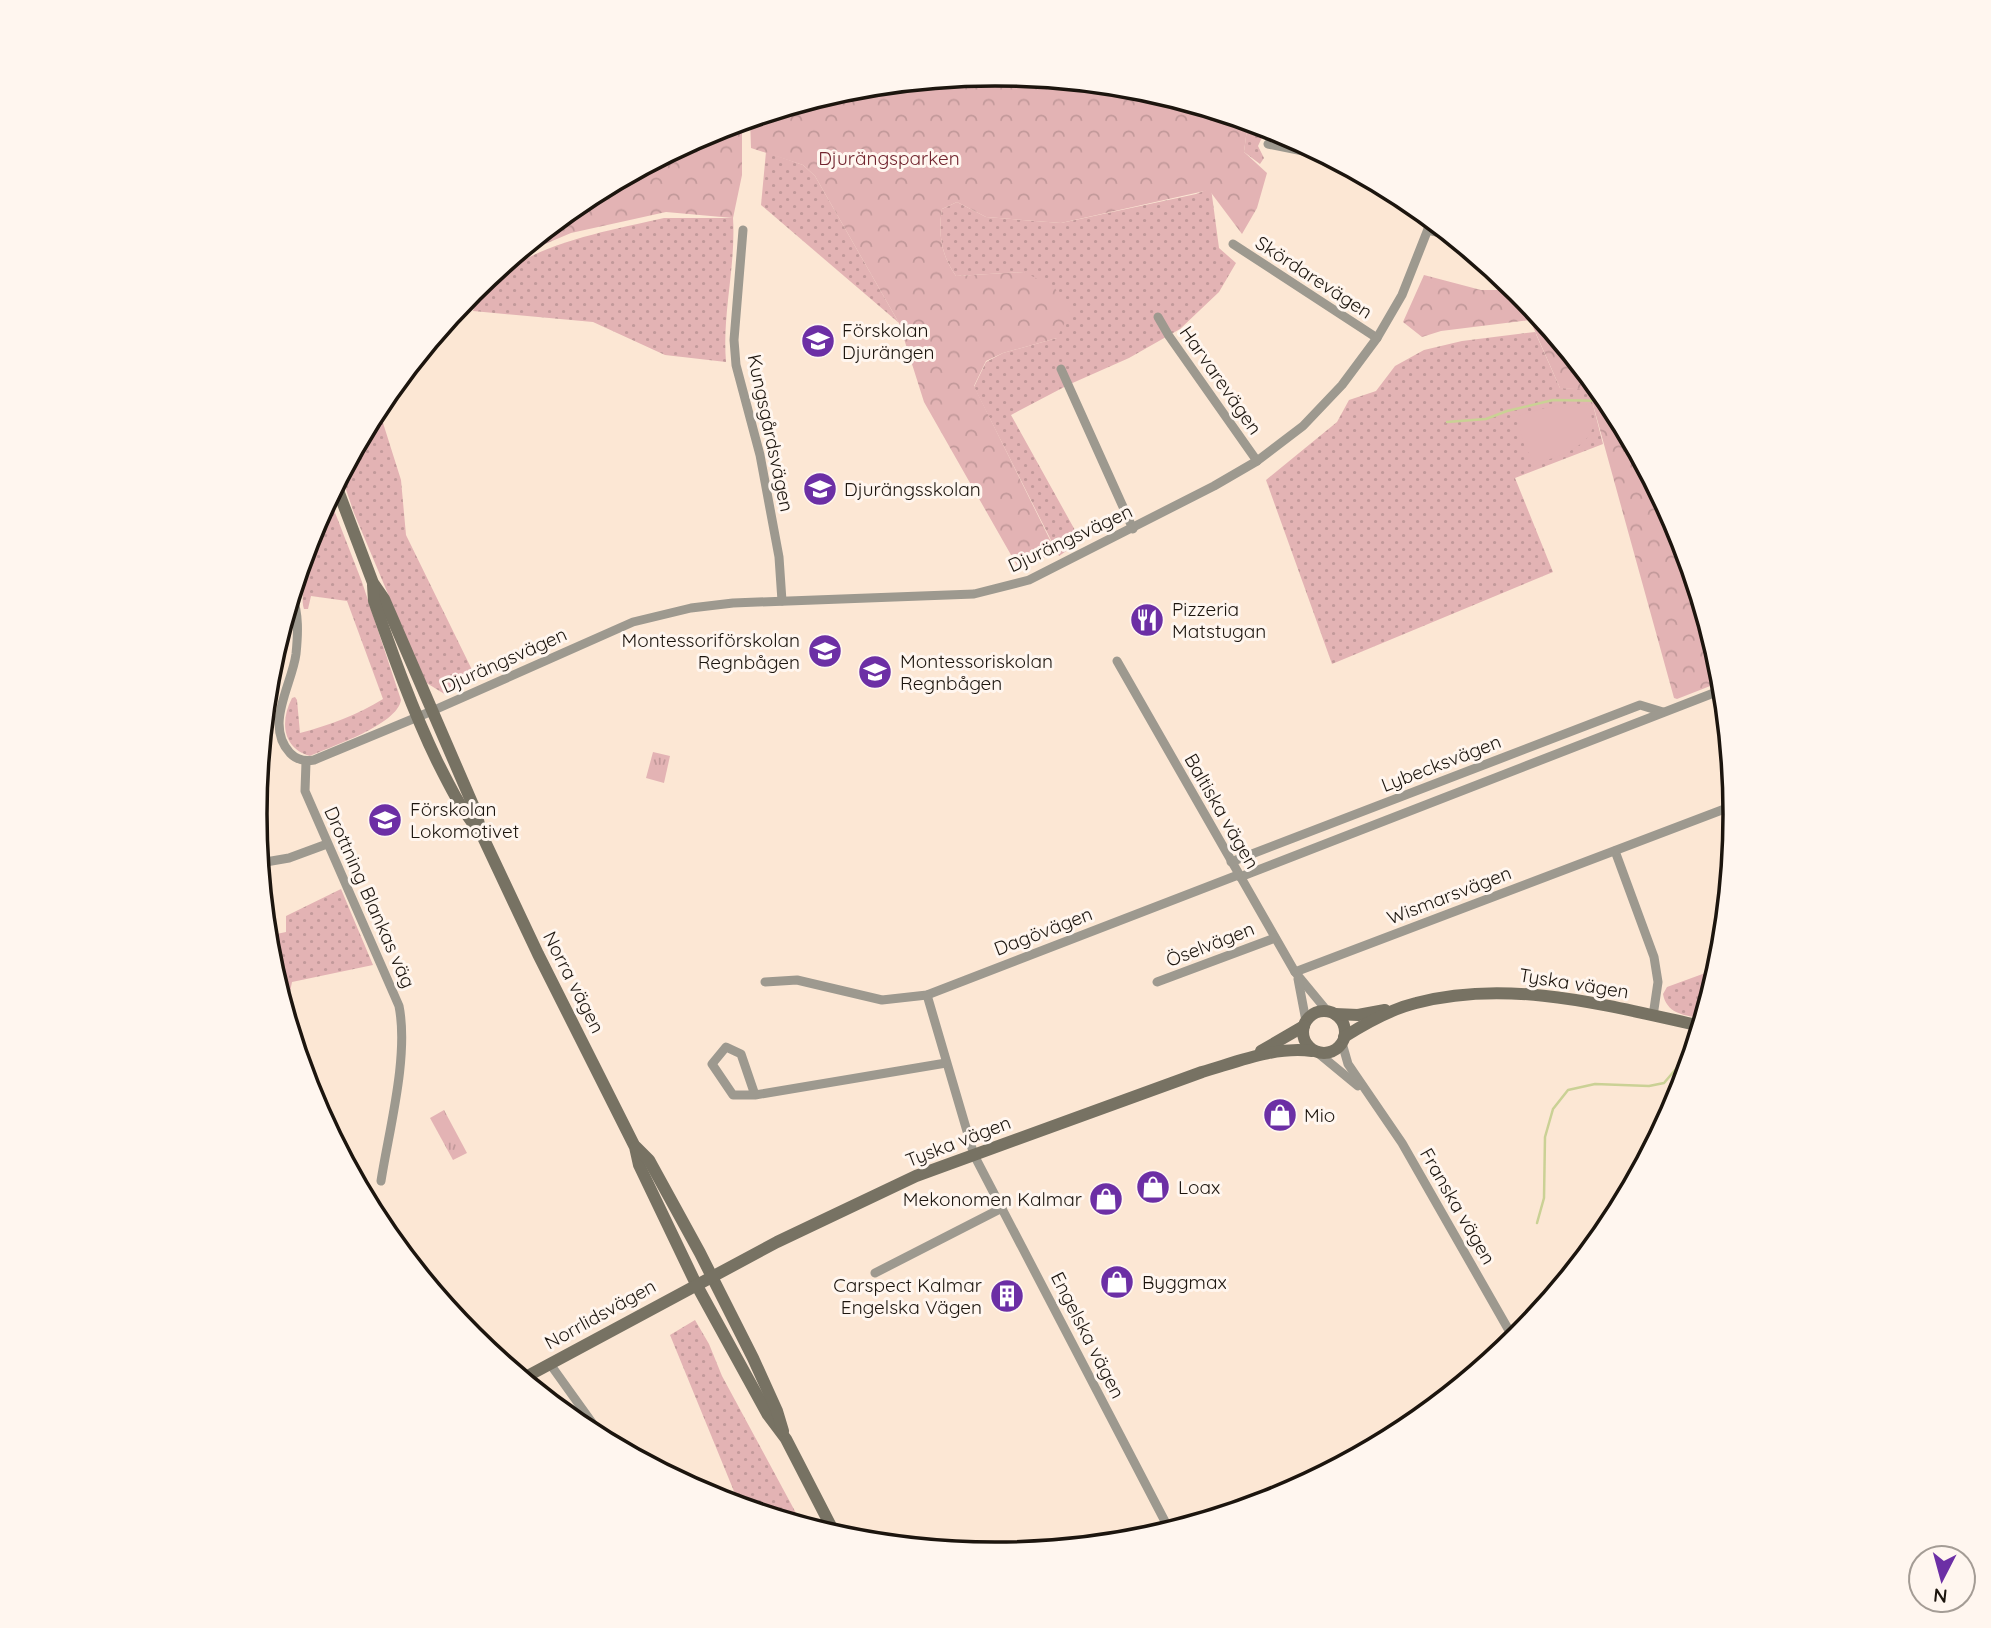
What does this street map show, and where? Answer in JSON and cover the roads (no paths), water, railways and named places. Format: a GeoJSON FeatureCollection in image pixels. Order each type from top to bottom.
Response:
{"type":"FeatureCollection","features":[{"type":"Feature","properties":{"kind":"main road","name":"Norra vägen"},"geometry":{"type":"LineString","coordinates":[[340,496],[373,583],[384,599],[476,812],[481,833],[635,1147],[639,1165],[696,1284],[768,1415],[786,1439]]}},
{"type":"Feature","properties":{"kind":"main road","name":"Norra vägen"},"geometry":{"type":"LineString","coordinates":[[373,583],[374,601],[417,718],[466,816],[481,833]]}},
{"type":"Feature","properties":{"kind":"main road","name":"Tyska vägen"},"geometry":{"type":"LineString","coordinates":[[1332,1013],[1358,1014],[1449,997],[1508,992],[1557,997],[1692,1024]]}},
{"type":"Feature","properties":{"kind":"main road","name":"Tyska vägen"},"geometry":{"type":"LineString","coordinates":[[1343,1040],[1399,1008]]}},
{"type":"Feature","properties":{"kind":"main road"},"geometry":{"type":"LineString","coordinates":[[1315,1013],[1332,1013],[1343,1025],[1343,1040],[1333,1051],[1315,1052],[1304,1039],[1305,1024],[1315,1013]]}},
{"type":"Feature","properties":{"kind":"main road","name":"Tyska vägen"},"geometry":{"type":"LineString","coordinates":[[1245,1059],[1305,1024]]}},
{"type":"Feature","properties":{"kind":"main road","name":"Tyska vägen"},"geometry":{"type":"LineString","coordinates":[[696,1284],[916,1176],[1245,1059],[1287,1050],[1315,1052]]}},
{"type":"Feature","properties":{"kind":"main road","name":"Norra vägen"},"geometry":{"type":"LineString","coordinates":[[635,1147],[649,1160],[712,1276],[777,1411],[786,1439],[829,1522]]}},
{"type":"Feature","properties":{"kind":"main road","name":"Norrlidsvägen"},"geometry":{"type":"LineString","coordinates":[[530,1374],[696,1284]]}},
{"type":"Feature","properties":{"kind":"street"},"geometry":{"type":"LineString","coordinates":[[1268,145],[1293,150]]}},
{"type":"Feature","properties":{"kind":"street","name":"Kungsgårdsvägen"},"geometry":{"type":"LineString","coordinates":[[743,230],[734,340],[736,365],[760,454],[779,556],[782,601]]}},
{"type":"Feature","properties":{"kind":"street"},"geometry":{"type":"LineString","coordinates":[[1428,230],[1432,231]]}},
{"type":"Feature","properties":{"kind":"street","name":"Djurängsvägen"},"geometry":{"type":"LineString","coordinates":[[432,711],[633,622],[691,608],[733,603],[983,592],[1029,580],[1133,529],[1257,461],[1303,426],[1342,385],[1377,338],[1402,295],[1428,230]]}},
{"type":"Feature","properties":{"kind":"street","name":"Skördarevägen"},"geometry":{"type":"LineString","coordinates":[[1233,244],[1377,338]]}},
{"type":"Feature","properties":{"kind":"street","name":"Harvarevägen"},"geometry":{"type":"LineString","coordinates":[[1158,317],[1257,461]]}},
{"type":"Feature","properties":{"kind":"street"},"geometry":{"type":"LineString","coordinates":[[1061,369],[1133,529]]}},
{"type":"Feature","properties":{"kind":"street"},"geometry":{"type":"LineString","coordinates":[[296,612],[296,658],[279,718],[279,729],[282,741],[297,759],[306,762],[314,760],[432,711]]}},
{"type":"Feature","properties":{"kind":"street","name":"Baltiska vägen"},"geometry":{"type":"LineString","coordinates":[[1117,661],[1296,974],[1332,1013]]}},
{"type":"Feature","properties":{"kind":"street","name":"Lybecksvägen"},"geometry":{"type":"LineString","coordinates":[[1239,876],[1714,693]]}},
{"type":"Feature","properties":{"kind":"street","name":"Lybecksvägen"},"geometry":{"type":"LineString","coordinates":[[1231,862],[1640,705],[1663,712]]}},
{"type":"Feature","properties":{"kind":"street","name":"Drottning Blankas väg"},"geometry":{"type":"LineString","coordinates":[[306,762],[305,792],[399,1006],[403,1028],[401,1059],[381,1181]]}},
{"type":"Feature","properties":{"kind":"street","name":"Wismarsvägen"},"geometry":{"type":"LineString","coordinates":[[1296,974],[1724,808]]}},
{"type":"Feature","properties":{"kind":"street"},"geometry":{"type":"LineString","coordinates":[[269,861],[289,858],[327,844]]}},
{"type":"Feature","properties":{"kind":"street"},"geometry":{"type":"LineString","coordinates":[[1615,851],[1654,957],[1658,982],[1653,1016]]}},
{"type":"Feature","properties":{"kind":"street","name":"Dagövägen"},"geometry":{"type":"LineString","coordinates":[[765,982],[797,980],[882,1000],[927,995],[1239,876]]}},
{"type":"Feature","properties":{"kind":"street","name":"Öselvägen"},"geometry":{"type":"LineString","coordinates":[[1157,982],[1275,938]]}},
{"type":"Feature","properties":{"kind":"street","name":"Baltiska vägen"},"geometry":{"type":"LineString","coordinates":[[1296,974],[1305,1024]]}},
{"type":"Feature","properties":{"kind":"street"},"geometry":{"type":"LineString","coordinates":[[927,995],[974,1155]]}},
{"type":"Feature","properties":{"kind":"street","name":"Franska vägen"},"geometry":{"type":"LineString","coordinates":[[1343,1040],[1348,1064],[1402,1143],[1509,1330]]}},
{"type":"Feature","properties":{"kind":"street"},"geometry":{"type":"LineString","coordinates":[[755,1095],[741,1054],[726,1047],[712,1064],[733,1096],[755,1095],[946,1063]]}},
{"type":"Feature","properties":{"kind":"street","name":"Franska vägen"},"geometry":{"type":"LineString","coordinates":[[1315,1052],[1365,1091]]}},
{"type":"Feature","properties":{"kind":"street","name":"Engelska vägen"},"geometry":{"type":"LineString","coordinates":[[974,1155],[1165,1522]]}},
{"type":"Feature","properties":{"kind":"street"},"geometry":{"type":"LineString","coordinates":[[875,1273],[1002,1208]]}},
{"type":"Feature","properties":{"kind":"street"},"geometry":{"type":"LineString","coordinates":[[550,1364],[589,1419]]}},
{"type":"Feature","properties":{"kind":"waterway"},"geometry":{"type":"LineString","coordinates":[[1447,422],[1486,419],[1553,400],[1595,401]]}},
{"type":"Feature","properties":{"kind":"waterway"},"geometry":{"type":"LineString","coordinates":[[1537,1223],[1544,1198],[1545,1137],[1553,1109],[1568,1090],[1595,1084],[1649,1086],[1664,1083],[1678,1067]]}},
{"type":"Feature","properties":{"kind":"place","name":"Förskolan Djurängen"},"geometry":{"type":"Point","coordinates":[818,341]}},
{"type":"Feature","properties":{"kind":"place","name":"Djurängsskolan"},"geometry":{"type":"Point","coordinates":[820,489]}},
{"type":"Feature","properties":{"kind":"place","name":"Pizzeria Matstugan"},"geometry":{"type":"Point","coordinates":[1147,620]}},
{"type":"Feature","properties":{"kind":"place","name":"Montessoriförskolan Regnbågen"},"geometry":{"type":"Point","coordinates":[825,651]}},
{"type":"Feature","properties":{"kind":"place","name":"Montessoriskolan Regnbågen"},"geometry":{"type":"Point","coordinates":[875,672]}},
{"type":"Feature","properties":{"kind":"place","name":"Förskolan Lokomotivet"},"geometry":{"type":"Point","coordinates":[385,820]}},
{"type":"Feature","properties":{"kind":"place","name":"Mio"},"geometry":{"type":"Point","coordinates":[1280,1115]}},
{"type":"Feature","properties":{"kind":"place","name":"Loax"},"geometry":{"type":"Point","coordinates":[1153,1187]}},
{"type":"Feature","properties":{"kind":"place","name":"Mekonomen Kalmar"},"geometry":{"type":"Point","coordinates":[1106,1199]}},
{"type":"Feature","properties":{"kind":"place","name":"Byggmax"},"geometry":{"type":"Point","coordinates":[1117,1282]}},
{"type":"Feature","properties":{"kind":"place","name":"Carspect Kalmar Engelska Vägen"},"geometry":{"type":"Point","coordinates":[1007,1296]}},
{"type":"Feature","properties":{"kind":"park label","name":"Djurängsparken"},"geometry":{"type":"Point","coordinates":[889,158]}}]}
